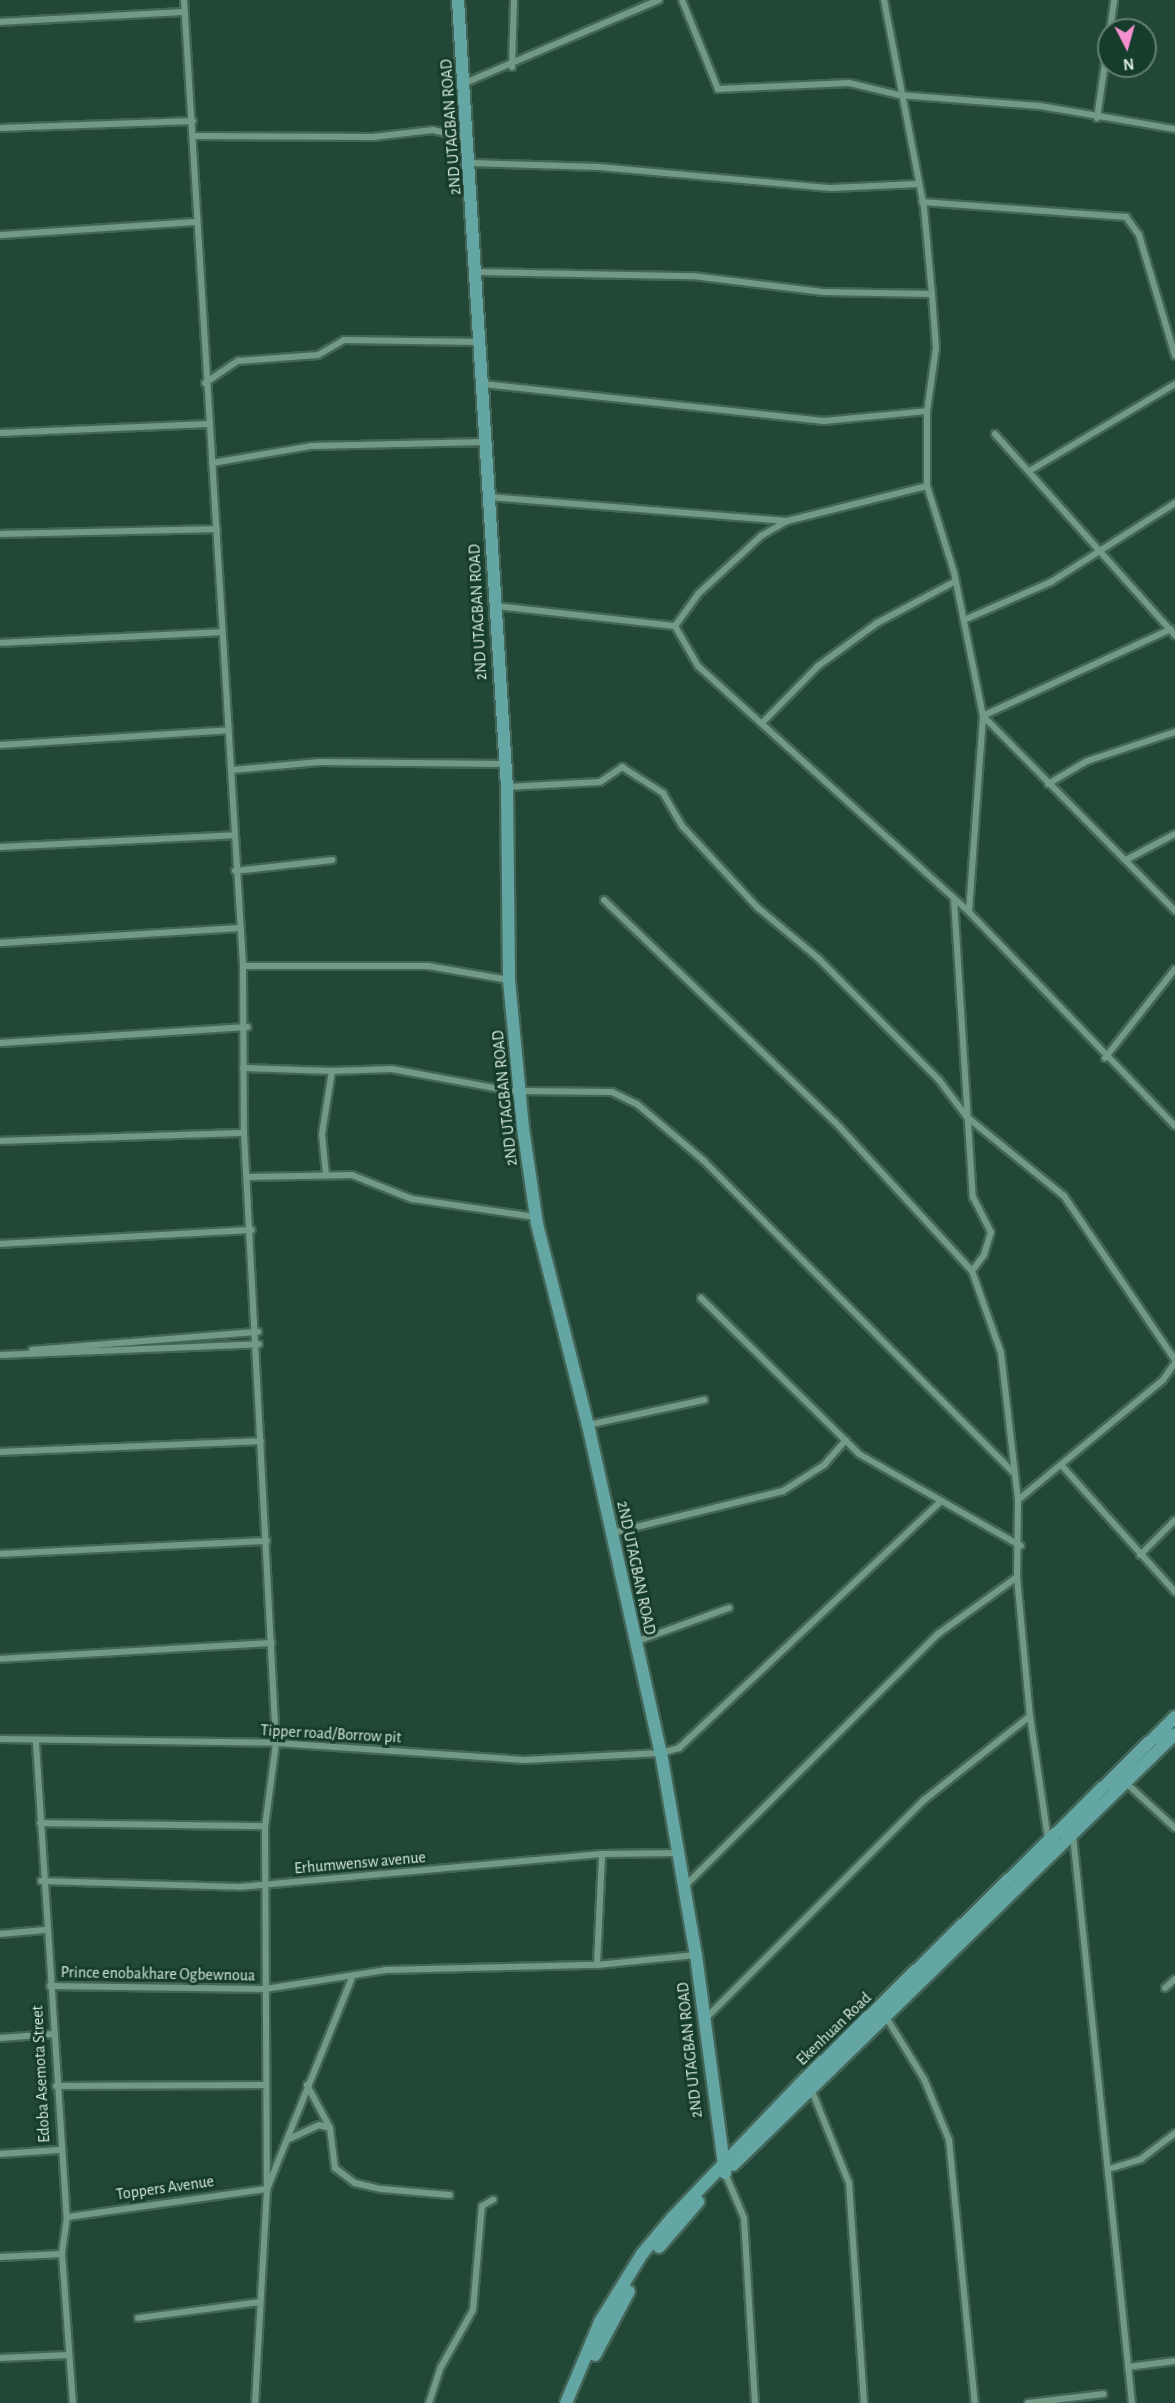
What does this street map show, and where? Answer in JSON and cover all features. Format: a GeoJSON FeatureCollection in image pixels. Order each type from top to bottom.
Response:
{"type":"FeatureCollection","features":[{"type":"Feature","properties":{"kind":"street"},"geometry":{"type":"LineString","coordinates":[[184,0],[193,121],[205,383],[217,529],[232,770],[237,928],[243,966],[247,1026],[243,1068],[244,1133],[249,1177],[259,1344],[261,1441],[276,1743],[265,1826],[268,1885],[265,1989],[267,2189],[255,2403]]}},
{"type":"Feature","properties":{"kind":"street","name":"2ND UTAGBAN ROAD"},"geometry":{"type":"LineString","coordinates":[[458,0],[481,342],[492,606],[506,765],[509,980],[536,1217],[588,1425],[634,1642],[661,1753],[680,1853],[682,1889],[696,1955],[723,2170]]}},
{"type":"Feature","properties":{"kind":"street"},"geometry":{"type":"LineString","coordinates":[[512,67],[514,0]]}},
{"type":"Feature","properties":{"kind":"street"},"geometry":{"type":"LineString","coordinates":[[465,83],[512,67],[659,0]]}},
{"type":"Feature","properties":{"kind":"street"},"geometry":{"type":"LineString","coordinates":[[682,0],[718,89],[849,83],[899,95],[1040,106],[1096,118],[1175,129]]}},
{"type":"Feature","properties":{"kind":"street"},"geometry":{"type":"LineString","coordinates":[[884,0],[899,95],[922,202],[932,294],[936,348],[927,411],[927,486],[956,581],[983,716],[969,912]]}},
{"type":"Feature","properties":{"kind":"street"},"geometry":{"type":"LineString","coordinates":[[1112,18],[1114,0]]}},
{"type":"Feature","properties":{"kind":"street"},"geometry":{"type":"LineString","coordinates":[[0,22],[185,12]]}},
{"type":"Feature","properties":{"kind":"street"},"geometry":{"type":"LineString","coordinates":[[1096,118],[1102,78]]}},
{"type":"Feature","properties":{"kind":"street"},"geometry":{"type":"LineString","coordinates":[[0,128],[193,121]]}},
{"type":"Feature","properties":{"kind":"street"},"geometry":{"type":"LineString","coordinates":[[193,136],[372,137],[433,130],[468,139]]}},
{"type":"Feature","properties":{"kind":"street"},"geometry":{"type":"LineString","coordinates":[[470,163],[599,167],[831,188],[918,184]]}},
{"type":"Feature","properties":{"kind":"street"},"geometry":{"type":"LineString","coordinates":[[922,202],[1126,216],[1139,235],[1175,356]]}},
{"type":"Feature","properties":{"kind":"street"},"geometry":{"type":"LineString","coordinates":[[0,235],[196,222]]}},
{"type":"Feature","properties":{"kind":"street"},"geometry":{"type":"LineString","coordinates":[[477,272],[693,276],[823,292],[932,294]]}},
{"type":"Feature","properties":{"kind":"street"},"geometry":{"type":"LineString","coordinates":[[205,383],[238,361],[318,355],[344,340],[481,342]]}},
{"type":"Feature","properties":{"kind":"street"},"geometry":{"type":"LineString","coordinates":[[483,384],[824,421],[927,411]]}},
{"type":"Feature","properties":{"kind":"street"},"geometry":{"type":"LineString","coordinates":[[1031,470],[1175,384]]}},
{"type":"Feature","properties":{"kind":"street"},"geometry":{"type":"LineString","coordinates":[[0,433],[208,424]]}},
{"type":"Feature","properties":{"kind":"street"},"geometry":{"type":"LineString","coordinates":[[983,716],[1173,632],[1097,550],[1031,470],[994,434]]}},
{"type":"Feature","properties":{"kind":"street"},"geometry":{"type":"LineString","coordinates":[[212,463],[312,446],[486,441]]}},
{"type":"Feature","properties":{"kind":"street"},"geometry":{"type":"LineString","coordinates":[[675,627],[698,594],[761,536],[787,521],[927,486]]}},
{"type":"Feature","properties":{"kind":"street"},"geometry":{"type":"LineString","coordinates":[[488,497],[787,521]]}},
{"type":"Feature","properties":{"kind":"street"},"geometry":{"type":"LineString","coordinates":[[964,620],[1051,582],[1097,550],[1175,502]]}},
{"type":"Feature","properties":{"kind":"street"},"geometry":{"type":"LineString","coordinates":[[0,534],[217,529]]}},
{"type":"Feature","properties":{"kind":"street"},"geometry":{"type":"LineString","coordinates":[[764,722],[818,666],[878,623],[956,581]]}},
{"type":"Feature","properties":{"kind":"street"},"geometry":{"type":"LineString","coordinates":[[492,606],[675,627]]}},
{"type":"Feature","properties":{"kind":"street"},"geometry":{"type":"LineString","coordinates":[[675,627],[698,666],[764,722],[969,912],[1105,1058],[1175,1126]]}},
{"type":"Feature","properties":{"kind":"street"},"geometry":{"type":"LineString","coordinates":[[0,643],[222,632]]}},
{"type":"Feature","properties":{"kind":"street"},"geometry":{"type":"LineString","coordinates":[[983,716],[1175,911]]}},
{"type":"Feature","properties":{"kind":"street"},"geometry":{"type":"LineString","coordinates":[[0,745],[229,730]]}},
{"type":"Feature","properties":{"kind":"street"},"geometry":{"type":"LineString","coordinates":[[1048,784],[1110,752],[1175,732]]}},
{"type":"Feature","properties":{"kind":"street"},"geometry":{"type":"LineString","coordinates":[[232,770],[320,762],[506,765]]}},
{"type":"Feature","properties":{"kind":"street"},"geometry":{"type":"LineString","coordinates":[[507,787],[600,782],[622,767],[663,793],[683,827],[757,907],[818,958],[939,1080],[967,1117],[1064,1196],[1175,1361],[1163,1380],[1063,1467],[1018,1500]]}},
{"type":"Feature","properties":{"kind":"street"},"geometry":{"type":"LineString","coordinates":[[1126,860],[1175,834]]}},
{"type":"Feature","properties":{"kind":"street"},"geometry":{"type":"LineString","coordinates":[[0,847],[234,835]]}},
{"type":"Feature","properties":{"kind":"street"},"geometry":{"type":"LineString","coordinates":[[235,871],[332,860]]}},
{"type":"Feature","properties":{"kind":"street"},"geometry":{"type":"LineString","coordinates":[[954,899],[973,1197],[991,1232],[984,1256],[972,1271]]}},
{"type":"Feature","properties":{"kind":"street"},"geometry":{"type":"LineString","coordinates":[[604,900],[835,1122],[972,1271],[1001,1353],[1018,1500],[1021,1546],[1017,1577],[1030,1716],[1049,1846]]}},
{"type":"Feature","properties":{"kind":"street"},"geometry":{"type":"LineString","coordinates":[[0,943],[237,928]]}},
{"type":"Feature","properties":{"kind":"street"},"geometry":{"type":"LineString","coordinates":[[243,966],[428,966],[509,980]]}},
{"type":"Feature","properties":{"kind":"street"},"geometry":{"type":"LineString","coordinates":[[1105,1058],[1175,969]]}},
{"type":"Feature","properties":{"kind":"street"},"geometry":{"type":"LineString","coordinates":[[0,1042],[247,1026]]}},
{"type":"Feature","properties":{"kind":"street"},"geometry":{"type":"LineString","coordinates":[[243,1068],[332,1071],[392,1069],[522,1092],[612,1092],[637,1104],[703,1160],[1014,1474]]}},
{"type":"Feature","properties":{"kind":"street"},"geometry":{"type":"LineString","coordinates":[[326,1175],[322,1134],[332,1071]]}},
{"type":"Feature","properties":{"kind":"street"},"geometry":{"type":"LineString","coordinates":[[0,1140],[244,1133]]}},
{"type":"Feature","properties":{"kind":"street"},"geometry":{"type":"LineString","coordinates":[[249,1177],[326,1175],[367,1178],[412,1199],[455,1209],[536,1217]]}},
{"type":"Feature","properties":{"kind":"street"},"geometry":{"type":"LineString","coordinates":[[0,1244],[252,1230]]}},
{"type":"Feature","properties":{"kind":"street"},"geometry":{"type":"LineString","coordinates":[[701,1298],[846,1440],[940,1503],[1021,1546]]}},
{"type":"Feature","properties":{"kind":"street"},"geometry":{"type":"LineString","coordinates":[[0,1353],[258,1332]]}},
{"type":"Feature","properties":{"kind":"street"},"geometry":{"type":"LineString","coordinates":[[0,1353],[259,1344]]}},
{"type":"Feature","properties":{"kind":"street"},"geometry":{"type":"LineString","coordinates":[[588,1425],[705,1400]]}},
{"type":"Feature","properties":{"kind":"street"},"geometry":{"type":"LineString","coordinates":[[612,1533],[783,1491],[824,1465],[846,1440]]}},
{"type":"Feature","properties":{"kind":"street"},"geometry":{"type":"LineString","coordinates":[[0,1453],[261,1441]]}},
{"type":"Feature","properties":{"kind":"street"},"geometry":{"type":"LineString","coordinates":[[1063,1467],[1175,1592]]}},
{"type":"Feature","properties":{"kind":"street"},"geometry":{"type":"LineString","coordinates":[[661,1753],[679,1748],[940,1503]]}},
{"type":"Feature","properties":{"kind":"street"},"geometry":{"type":"LineString","coordinates":[[1140,1555],[1175,1520]]}},
{"type":"Feature","properties":{"kind":"street"},"geometry":{"type":"LineString","coordinates":[[0,1554],[267,1541]]}},
{"type":"Feature","properties":{"kind":"street"},"geometry":{"type":"LineString","coordinates":[[682,1889],[938,1634],[1017,1577]]}},
{"type":"Feature","properties":{"kind":"street"},"geometry":{"type":"LineString","coordinates":[[634,1642],[729,1608]]}},
{"type":"Feature","properties":{"kind":"street"},"geometry":{"type":"LineString","coordinates":[[0,1659],[272,1643]]}},
{"type":"Feature","properties":{"kind":"street"},"geometry":{"type":"LineString","coordinates":[[705,2019],[924,1800],[1030,1716]]}},
{"type":"Feature","properties":{"kind":"street","name":"Ekenhuan Road"},"geometry":{"type":"LineString","coordinates":[[574,2403],[607,2325],[649,2259],[723,2170],[812,2091],[1073,1836],[1120,1778],[1175,1717]]}},
{"type":"Feature","properties":{"kind":"street","name":"Ekenhuan Road"},"geometry":{"type":"LineString","coordinates":[[566,2403],[600,2322],[642,2254],[723,2170],[1049,1846],[1120,1778],[1175,1734]]}},
{"type":"Feature","properties":{"kind":"street","name":"Tipper road/Borrow pit"},"geometry":{"type":"LineString","coordinates":[[0,1739],[36,1743],[276,1743],[524,1760],[661,1753]]}},
{"type":"Feature","properties":{"kind":"street","name":"Edoba Asemota Street"},"geometry":{"type":"LineString","coordinates":[[36,1743],[41,1881],[50,1986],[59,2151],[67,2217],[62,2254],[73,2403]]}},
{"type":"Feature","properties":{"kind":"street"},"geometry":{"type":"LineString","coordinates":[[1120,1778],[1175,1827]]}},
{"type":"Feature","properties":{"kind":"street"},"geometry":{"type":"LineString","coordinates":[[40,1823],[265,1826]]}},
{"type":"Feature","properties":{"kind":"street"},"geometry":{"type":"LineString","coordinates":[[1073,1836],[1132,2403]]}},
{"type":"Feature","properties":{"kind":"street","name":"Erhumwensw avenue"},"geometry":{"type":"LineString","coordinates":[[41,1881],[268,1885],[602,1854],[680,1853]]}},
{"type":"Feature","properties":{"kind":"street"},"geometry":{"type":"LineString","coordinates":[[597,1965],[602,1854]]}},
{"type":"Feature","properties":{"kind":"street"},"geometry":{"type":"LineString","coordinates":[[0,1934],[45,1930]]}},
{"type":"Feature","properties":{"kind":"street","name":"Prince enobakhare Ogbewnoua"},"geometry":{"type":"LineString","coordinates":[[50,1986],[265,1989],[352,1978],[386,1970],[597,1965],[696,1955]]}},
{"type":"Feature","properties":{"kind":"street"},"geometry":{"type":"LineString","coordinates":[[267,2189],[352,1978]]}},
{"type":"Feature","properties":{"kind":"street"},"geometry":{"type":"LineString","coordinates":[[1165,1988],[1175,1979]]}},
{"type":"Feature","properties":{"kind":"street"},"geometry":{"type":"LineString","coordinates":[[886,2017],[924,2079],[949,2140],[975,2403]]}},
{"type":"Feature","properties":{"kind":"street"},"geometry":{"type":"LineString","coordinates":[[0,2038],[53,2034]]}},
{"type":"Feature","properties":{"kind":"street"},"geometry":{"type":"LineString","coordinates":[[56,2086],[266,2085]]}},
{"type":"Feature","properties":{"kind":"street"},"geometry":{"type":"LineString","coordinates":[[307,2085],[330,2128],[335,2168],[355,2183],[450,2195]]}},
{"type":"Feature","properties":{"kind":"street"},"geometry":{"type":"LineString","coordinates":[[812,2091],[849,2183],[864,2403]]}},
{"type":"Feature","properties":{"kind":"street"},"geometry":{"type":"LineString","coordinates":[[288,2139],[319,2125],[330,2128]]}},
{"type":"Feature","properties":{"kind":"street"},"geometry":{"type":"LineString","coordinates":[[1108,2169],[1141,2159],[1175,2133]]}},
{"type":"Feature","properties":{"kind":"street"},"geometry":{"type":"LineString","coordinates":[[0,2154],[59,2151]]}},
{"type":"Feature","properties":{"kind":"street"},"geometry":{"type":"LineString","coordinates":[[723,2170],[744,2218],[755,2403]]}},
{"type":"Feature","properties":{"kind":"street","name":"Toppers Avenue"},"geometry":{"type":"LineString","coordinates":[[67,2217],[267,2189]]}},
{"type":"Feature","properties":{"kind":"street"},"geometry":{"type":"LineString","coordinates":[[429,2403],[441,2367],[472,2310],[482,2206],[493,2200]]}},
{"type":"Feature","properties":{"kind":"street"},"geometry":{"type":"LineString","coordinates":[[0,2257],[62,2254]]}},
{"type":"Feature","properties":{"kind":"street"},"geometry":{"type":"LineString","coordinates":[[138,2318],[259,2302]]}},
{"type":"Feature","properties":{"kind":"street"},"geometry":{"type":"LineString","coordinates":[[0,2358],[68,2355]]}},
{"type":"Feature","properties":{"kind":"street"},"geometry":{"type":"LineString","coordinates":[[1128,2367],[1175,2361]]}},
{"type":"Feature","properties":{"kind":"street"},"geometry":{"type":"LineString","coordinates":[[1028,2403],[1103,2394]]}}]}
